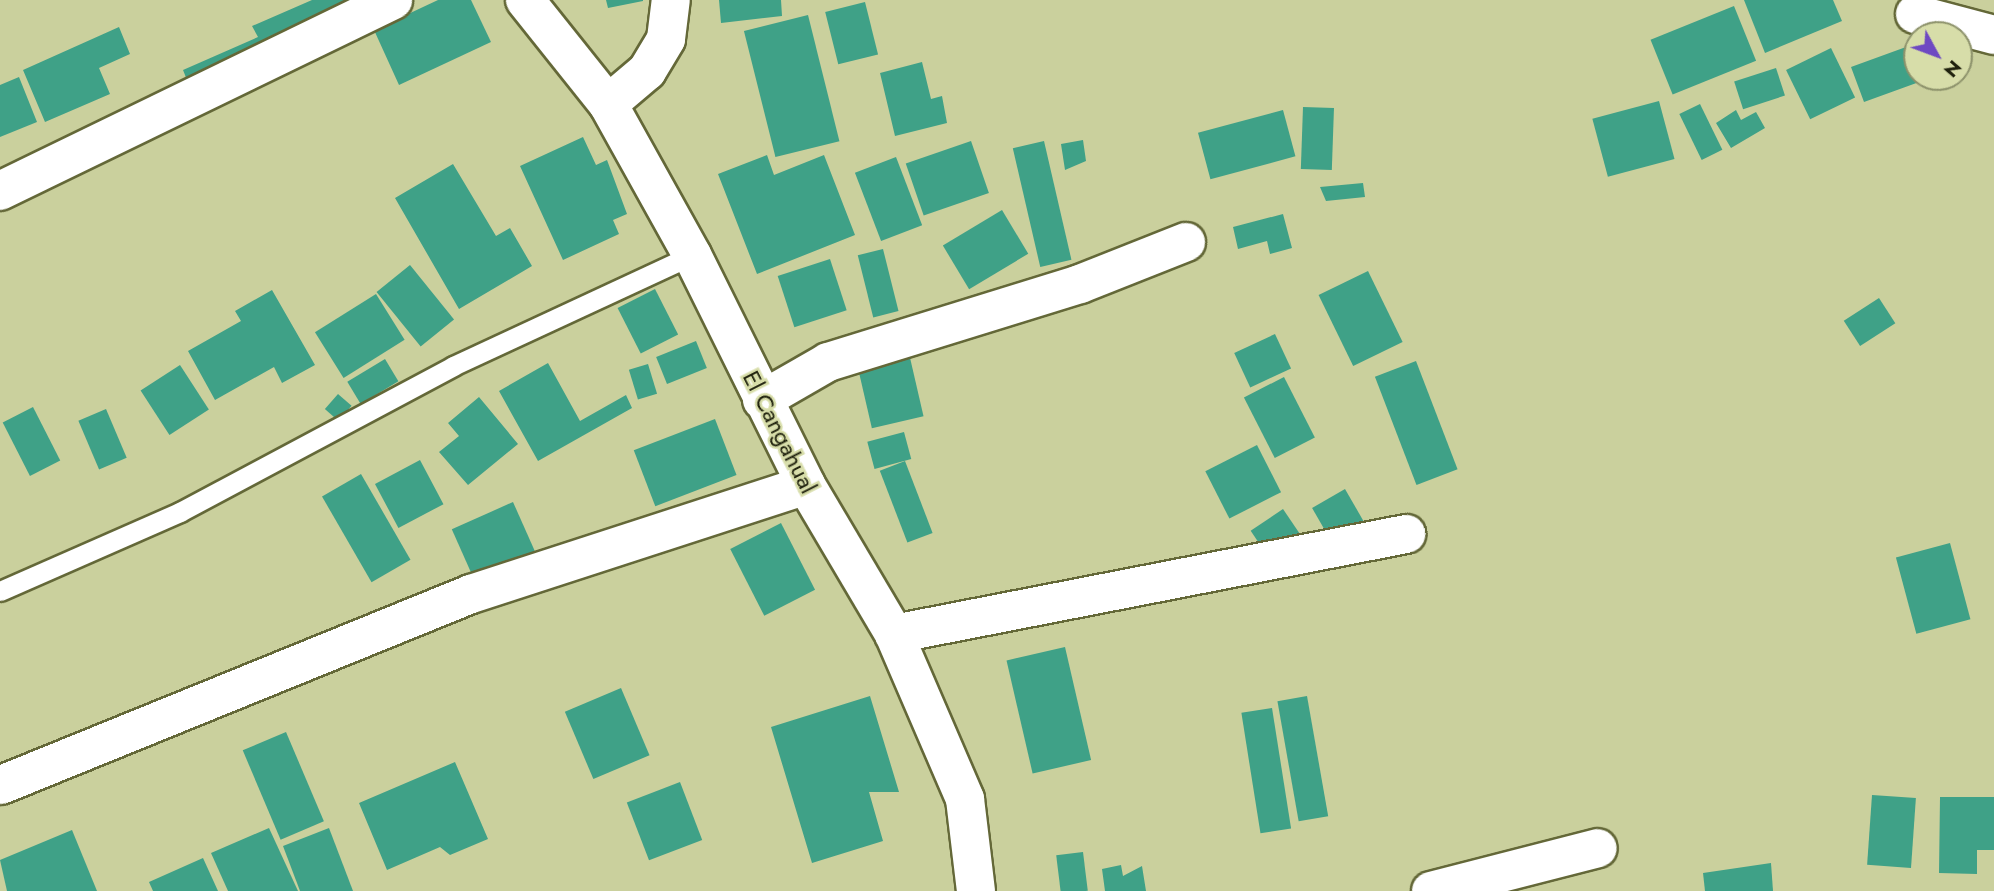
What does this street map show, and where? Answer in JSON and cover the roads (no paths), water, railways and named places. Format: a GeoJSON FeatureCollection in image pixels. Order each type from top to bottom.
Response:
{"type":"FeatureCollection","features":[{"type":"Feature","properties":{"kind":"street"},"geometry":{"type":"LineString","coordinates":[[0,191],[393,0]]}},
{"type":"Feature","properties":{"kind":"street","name":"El Cangahual"},"geometry":{"type":"LineString","coordinates":[[525,0],[608,104],[692,255],[806,485],[894,634],[965,799],[976,891]]}},
{"type":"Feature","properties":{"kind":"street"},"geometry":{"type":"LineString","coordinates":[[608,104],[647,71],[666,38],[671,0]]}},
{"type":"Feature","properties":{"kind":"street"},"geometry":{"type":"LineString","coordinates":[[1915,13],[1994,34]]}},
{"type":"Feature","properties":{"kind":"street"},"geometry":{"type":"LineString","coordinates":[[762,400],[828,362],[1080,284],[1186,242]]}},
{"type":"Feature","properties":{"kind":"street"},"geometry":{"type":"LineString","coordinates":[[1,785],[471,594],[806,485]]}},
{"type":"Feature","properties":{"kind":"street"},"geometry":{"type":"LineString","coordinates":[[894,634],[1406,534]]}},
{"type":"Feature","properties":{"kind":"street"},"geometry":{"type":"LineString","coordinates":[[1431,891],[1598,848]]}},
{"type":"Feature","properties":{"kind":"lane"},"geometry":{"type":"LineString","coordinates":[[0,591],[180,512],[453,366],[692,255]]}}]}
